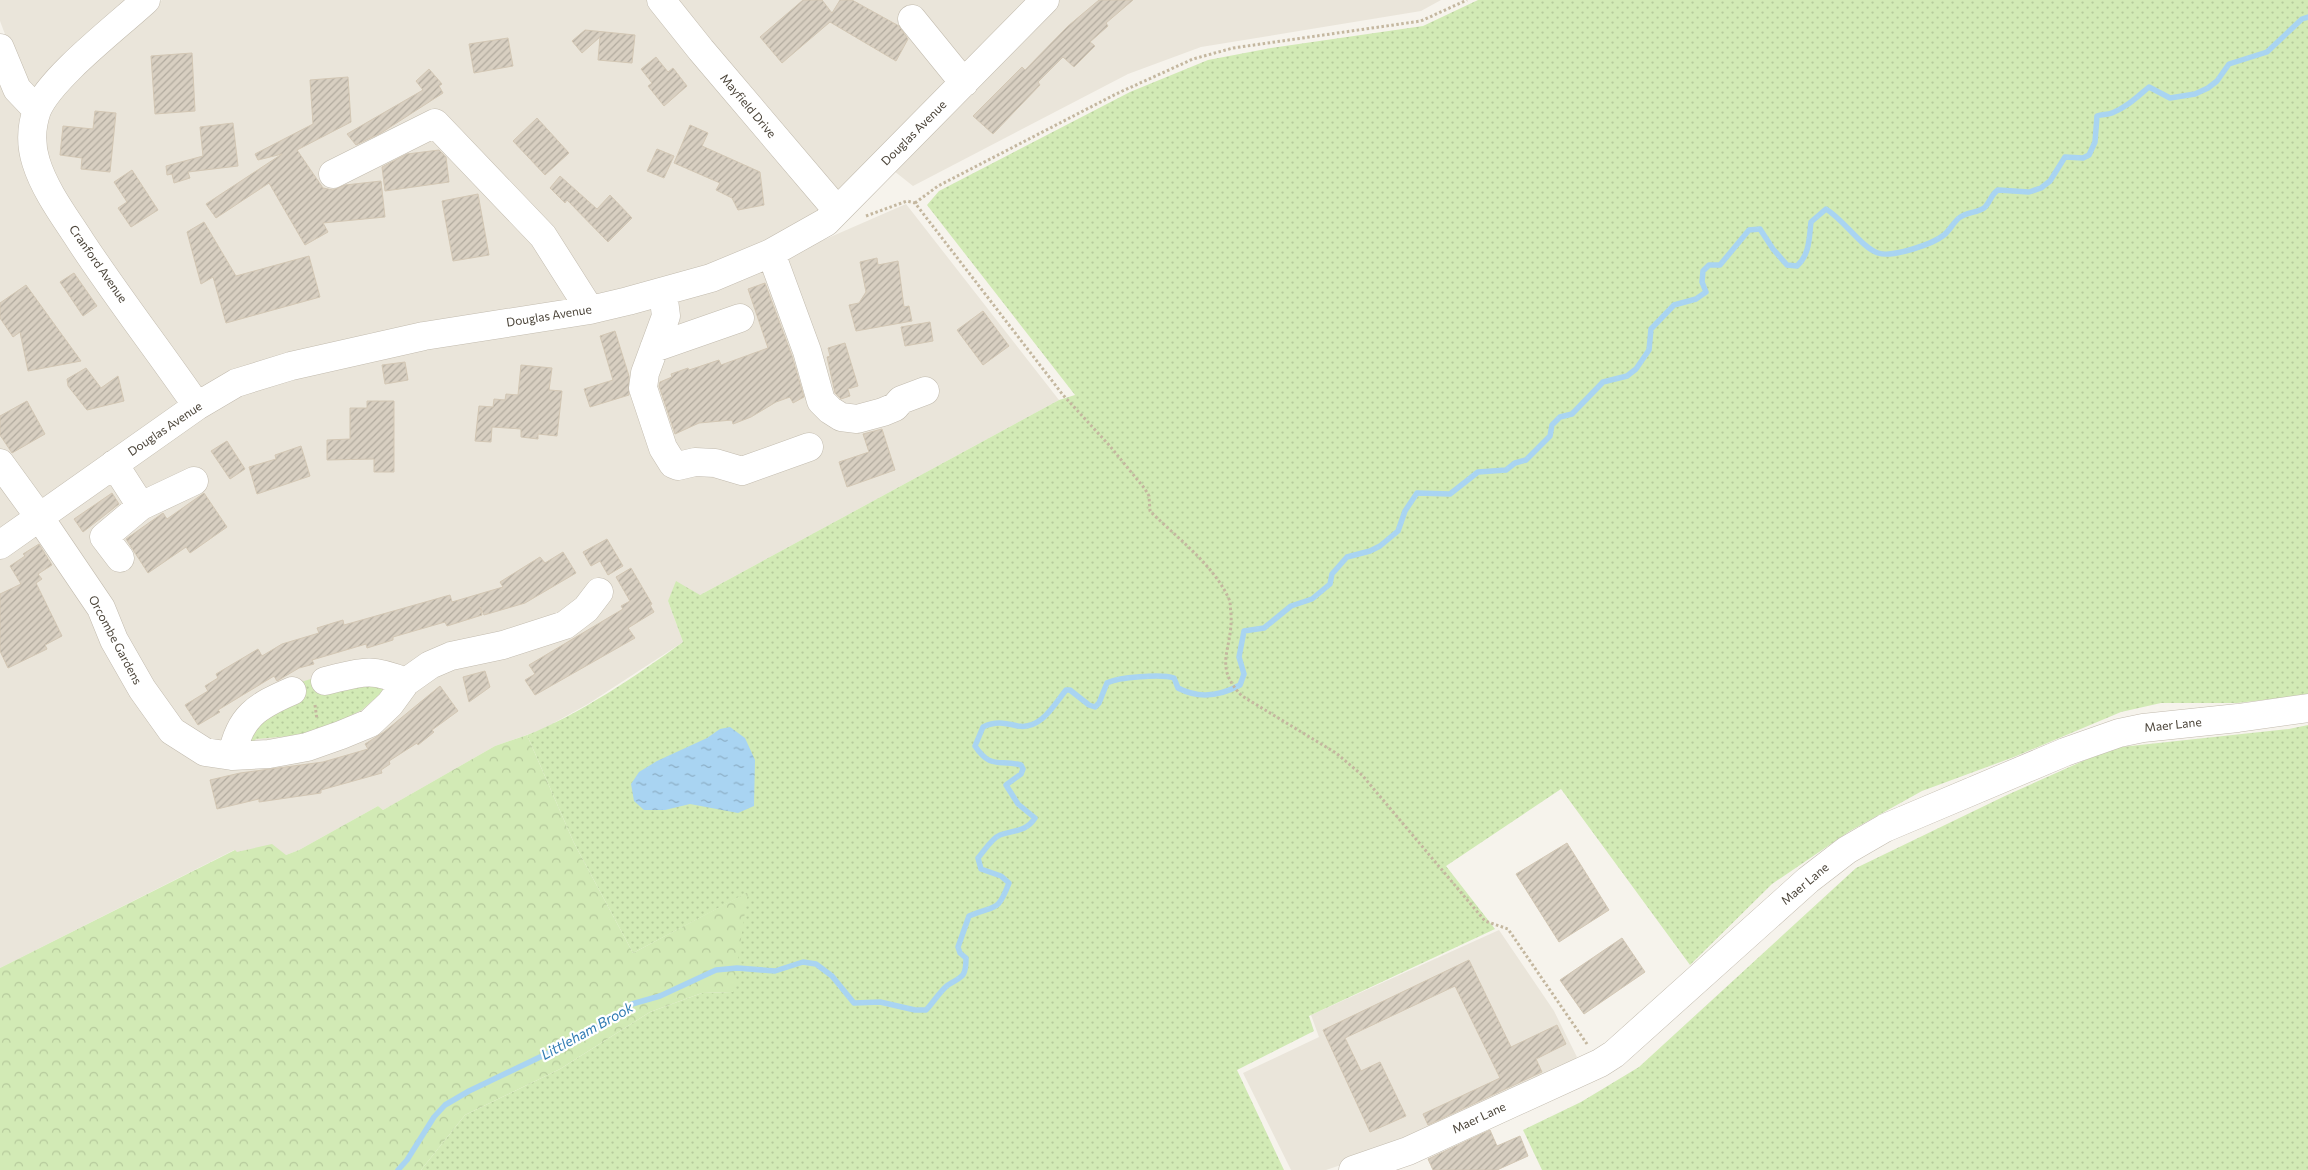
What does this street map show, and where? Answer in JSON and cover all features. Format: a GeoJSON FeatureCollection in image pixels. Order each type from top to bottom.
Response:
{"type":"FeatureCollection","features":[{"type":"Feature","properties":{"kind":"street","name":"Cranford Avenue"},"geometry":{"type":"LineString","coordinates":[[146,0],[57,80],[37,110],[32,134],[36,163],[54,202],[103,275],[146,332],[197,406]]}},
{"type":"Feature","properties":{"kind":"street","name":"Mayfield Drive"},"geometry":{"type":"LineString","coordinates":[[661,0],[831,216]]}},
{"type":"Feature","properties":{"kind":"street","name":"Douglas Avenue"},"geometry":{"type":"LineString","coordinates":[[0,545],[197,406],[236,383],[342,353],[424,336],[590,310],[711,278],[771,253],[831,216],[1045,0]]}},
{"type":"Feature","properties":{"kind":"street"},"geometry":{"type":"LineString","coordinates":[[912,19],[964,83]]}},
{"type":"Feature","properties":{"kind":"street"},"geometry":{"type":"LineString","coordinates":[[0,48],[18,89],[37,110]]}},
{"type":"Feature","properties":{"kind":"street"},"geometry":{"type":"LineString","coordinates":[[333,174],[435,122],[542,236],[590,310]]}},
{"type":"Feature","properties":{"kind":"street"},"geometry":{"type":"LineString","coordinates":[[771,253],[807,351],[821,401],[830,410],[841,417],[857,419],[883,412],[895,407],[902,400],[925,391]]}},
{"type":"Feature","properties":{"kind":"street"},"geometry":{"type":"LineString","coordinates":[[663,292],[666,316],[643,379],[642,388],[664,448],[672,464],[678,466],[695,462],[715,463],[742,471],[810,447]]}},
{"type":"Feature","properties":{"kind":"street"},"geometry":{"type":"LineString","coordinates":[[654,348],[740,318]]}},
{"type":"Feature","properties":{"kind":"street","name":"Orcombe Gardens"},"geometry":{"type":"LineString","coordinates":[[0,463],[101,608],[114,640],[142,689],[172,731],[205,752],[232,756],[269,754],[307,747],[370,724],[390,704],[406,682],[430,665],[451,656],[503,645],[565,625],[586,609],[599,592]]}},
{"type":"Feature","properties":{"kind":"street"},"geometry":{"type":"LineString","coordinates":[[114,464],[141,506]]}},
{"type":"Feature","properties":{"kind":"street"},"geometry":{"type":"LineString","coordinates":[[120,558],[104,537],[141,506],[194,481]]}},
{"type":"Feature","properties":{"kind":"street"},"geometry":{"type":"LineString","coordinates":[[325,681],[376,671],[406,682]]}},
{"type":"Feature","properties":{"kind":"street"},"geometry":{"type":"LineString","coordinates":[[232,756],[239,729],[248,718],[270,702],[292,691]]}},
{"type":"Feature","properties":{"kind":"street","name":"Maer Lane"},"geometry":{"type":"LineString","coordinates":[[1353,1170],[1408,1151],[1600,1063],[1630,1042],[1808,880],[1847,850],[1886,828],[2056,755],[2119,732],[2308,708]]}},
{"type":"Feature","properties":{"kind":"path"},"geometry":{"type":"LineString","coordinates":[[916,203],[938,186],[1107,98],[1193,59],[1233,48],[1421,21],[1467,0]]}},
{"type":"Feature","properties":{"kind":"path"},"geometry":{"type":"LineString","coordinates":[[831,216],[848,222],[907,201],[916,203],[1063,395],[1109,445],[1145,489],[1149,496],[1150,512],[1209,569],[1229,600],[1231,620],[1225,669],[1230,684],[1242,696],[1336,752],[1362,775],[1485,921],[1508,929],[1600,1063]]}},
{"type":"Feature","properties":{"kind":"shaded area"},"geometry":{"type":"Polygon","coordinates":[[[0,0],[130,0],[34,92],[20,74],[0,21],[0,0]]]}},
{"type":"Feature","properties":{"kind":"shaded area"},"geometry":{"type":"Polygon","coordinates":[[[162,0],[1028,0],[842,192],[788,233],[737,257],[551,308],[370,333],[199,389],[50,175],[42,143],[49,110],[71,80],[162,0]]]}},
{"type":"Feature","properties":{"kind":"shaded area"},"geometry":{"type":"Polygon","coordinates":[[[1058,0],[1441,0],[1421,11],[1201,47],[1128,74],[913,186],[894,171],[1058,0]]]}},
{"type":"Feature","properties":{"kind":"shaded area"},"geometry":{"type":"Polygon","coordinates":[[[0,65],[24,114],[20,140],[181,405],[40,504],[0,454],[0,65]]]}},
{"type":"Feature","properties":{"kind":"shaded area"},"geometry":{"type":"Polygon","coordinates":[[[906,204],[1059,400],[700,595],[668,601],[683,642],[588,704],[543,729],[495,746],[383,810],[378,806],[299,850],[286,855],[236,852],[234,850],[0,968],[0,554],[241,392],[780,259],[906,204]]]}},
{"type":"Feature","properties":{"kind":"shaded area"},"geometry":{"type":"Polygon","coordinates":[[[0,476],[28,515],[0,534],[0,476]]]}},
{"type":"Feature","properties":{"kind":"shaded area"},"geometry":{"type":"Polygon","coordinates":[[[1499,930],[1554,1011],[1577,1057],[1568,1067],[1413,1141],[1326,1170],[1291,1170],[1243,1073],[1319,1037],[1311,1015],[1499,930]]]}},
{"type":"Feature","properties":{"kind":"green space"},"geometry":{"type":"Polygon","coordinates":[[[1478,0],[2308,0],[2308,695],[2237,703],[2161,703],[2121,712],[2014,757],[1922,791],[1850,831],[1772,884],[1690,965],[1561,789],[1446,866],[1495,929],[1309,1016],[1314,1031],[1237,1070],[1284,1170],[421,1170],[465,1115],[560,1069],[650,1012],[702,993],[732,992],[747,893],[633,953],[574,843],[527,735],[587,706],[683,642],[668,601],[676,581],[700,595],[1059,400],[1075,395],[927,205],[939,191],[1130,92],[1208,60],[1271,48],[1423,26],[1478,0]]]}},
{"type":"Feature","properties":{"kind":"green space"},"geometry":{"type":"Polygon","coordinates":[[[317,677],[389,680],[385,701],[373,700],[362,710],[297,742],[290,736],[256,739],[251,745],[249,743],[251,727],[295,684],[317,677]]]}},
{"type":"Feature","properties":{"kind":"green space"},"geometry":{"type":"Polygon","coordinates":[[[2308,725],[2308,1170],[1542,1170],[1523,1130],[1581,1102],[1639,1067],[1856,868],[2007,795],[2112,748],[2289,729],[2308,725]]]}},
{"type":"Feature","properties":{"kind":"green space"},"geometry":{"type":"Polygon","coordinates":[[[527,735],[574,843],[633,953],[748,892],[733,992],[702,993],[650,1012],[560,1069],[465,1115],[421,1170],[0,1170],[0,968],[235,850],[237,852],[272,844],[286,855],[299,850],[378,806],[383,810],[495,746],[527,735]]]}},
{"type":"Feature","properties":{"kind":"water"},"geometry":{"type":"Polygon","coordinates":[[[730,727],[745,738],[755,760],[754,806],[738,813],[690,804],[665,810],[644,810],[634,801],[631,784],[639,772],[657,761],[707,738],[720,729],[730,727]]]}},
{"type":"Feature","properties":{"kind":"building"},"geometry":{"type":"Polygon","coordinates":[[[803,0],[822,0],[832,13],[840,0],[852,0],[899,26],[908,39],[896,61],[830,22],[782,63],[760,37],[803,0]]]}},
{"type":"Feature","properties":{"kind":"building"},"geometry":{"type":"Polygon","coordinates":[[[1099,0],[1133,0],[1106,23],[1108,26],[1090,42],[1095,46],[1074,67],[1063,57],[1038,82],[1040,85],[993,134],[973,116],[1022,67],[1025,70],[1068,26],[1099,0]]]}},
{"type":"Feature","properties":{"kind":"building"},"geometry":{"type":"Polygon","coordinates":[[[585,30],[635,35],[632,63],[598,60],[600,37],[582,53],[572,41],[585,30]]]}},
{"type":"Feature","properties":{"kind":"building"},"geometry":{"type":"Polygon","coordinates":[[[508,38],[513,66],[474,73],[469,44],[508,38]]]}},
{"type":"Feature","properties":{"kind":"building"},"geometry":{"type":"Polygon","coordinates":[[[192,53],[195,111],[155,114],[151,56],[192,53]]]}},
{"type":"Feature","properties":{"kind":"building"},"geometry":{"type":"Polygon","coordinates":[[[656,57],[668,72],[673,68],[687,86],[664,106],[648,86],[652,83],[641,69],[656,57]]]}},
{"type":"Feature","properties":{"kind":"building"},"geometry":{"type":"Polygon","coordinates":[[[429,69],[442,84],[439,86],[443,93],[381,133],[356,145],[347,134],[423,90],[416,81],[429,69]]]}},
{"type":"Feature","properties":{"kind":"building"},"geometry":{"type":"Polygon","coordinates":[[[348,77],[351,122],[297,150],[323,188],[333,190],[345,185],[381,181],[385,217],[323,223],[328,232],[305,245],[269,183],[216,218],[206,204],[282,154],[258,160],[255,154],[313,124],[310,80],[348,77]]]}},
{"type":"Feature","properties":{"kind":"building"},"geometry":{"type":"Polygon","coordinates":[[[95,111],[116,113],[110,172],[81,169],[82,158],[60,155],[63,126],[93,129],[95,111]]]}},
{"type":"Feature","properties":{"kind":"building"},"geometry":{"type":"Polygon","coordinates":[[[537,118],[569,153],[545,175],[513,141],[537,118]]]}},
{"type":"Feature","properties":{"kind":"building"},"geometry":{"type":"Polygon","coordinates":[[[233,123],[238,166],[188,172],[190,178],[174,183],[172,174],[167,175],[166,166],[203,156],[200,127],[233,123]]]}},
{"type":"Feature","properties":{"kind":"building"},"geometry":{"type":"Polygon","coordinates":[[[690,125],[708,133],[702,146],[760,172],[764,205],[738,210],[732,198],[716,190],[720,183],[674,163],[690,125]]]}},
{"type":"Feature","properties":{"kind":"building"},"geometry":{"type":"Polygon","coordinates":[[[657,149],[674,156],[664,178],[647,171],[657,149]]]}},
{"type":"Feature","properties":{"kind":"building"},"geometry":{"type":"Polygon","coordinates":[[[439,150],[446,157],[449,182],[385,191],[382,167],[407,154],[439,150]]]}},
{"type":"Feature","properties":{"kind":"building"},"geometry":{"type":"Polygon","coordinates":[[[132,170],[158,210],[131,227],[118,208],[127,202],[114,182],[132,170]]]}},
{"type":"Feature","properties":{"kind":"building"},"geometry":{"type":"Polygon","coordinates":[[[560,176],[597,209],[610,195],[632,218],[608,242],[567,200],[565,203],[550,188],[560,176]]]}},
{"type":"Feature","properties":{"kind":"building"},"geometry":{"type":"Polygon","coordinates":[[[478,194],[489,255],[453,261],[442,201],[478,194]]]}},
{"type":"Feature","properties":{"kind":"building"},"geometry":{"type":"Polygon","coordinates":[[[204,222],[236,276],[309,256],[320,297],[226,323],[213,277],[201,284],[187,232],[204,222]]]}},
{"type":"Feature","properties":{"kind":"building"},"geometry":{"type":"Polygon","coordinates":[[[877,258],[878,265],[898,261],[904,307],[909,306],[912,321],[856,331],[849,305],[859,303],[866,292],[860,262],[877,258]]]}},
{"type":"Feature","properties":{"kind":"building"},"geometry":{"type":"Polygon","coordinates":[[[74,273],[97,306],[83,316],[60,282],[74,273]]]}},
{"type":"Feature","properties":{"kind":"building"},"geometry":{"type":"Polygon","coordinates":[[[765,283],[792,356],[804,397],[793,403],[790,397],[776,402],[751,417],[733,424],[732,420],[699,423],[675,434],[659,386],[660,382],[672,377],[671,374],[688,368],[689,370],[719,360],[721,365],[768,348],[748,289],[765,283]]]}},
{"type":"Feature","properties":{"kind":"building"},"geometry":{"type":"Polygon","coordinates":[[[26,285],[81,361],[28,371],[20,332],[13,337],[0,318],[0,303],[26,285]]]}},
{"type":"Feature","properties":{"kind":"building"},"geometry":{"type":"Polygon","coordinates":[[[983,311],[1009,346],[983,365],[957,330],[983,311]]]}},
{"type":"Feature","properties":{"kind":"building"},"geometry":{"type":"Polygon","coordinates":[[[930,322],[933,341],[905,346],[901,327],[930,322]]]}},
{"type":"Feature","properties":{"kind":"building"},"geometry":{"type":"Polygon","coordinates":[[[615,331],[629,376],[629,395],[590,407],[584,389],[613,380],[600,336],[615,331]]]}},
{"type":"Feature","properties":{"kind":"building"},"geometry":{"type":"Polygon","coordinates":[[[845,343],[858,386],[848,389],[850,396],[841,399],[835,393],[827,357],[830,356],[828,348],[845,343]]]}},
{"type":"Feature","properties":{"kind":"building"},"geometry":{"type":"Polygon","coordinates":[[[405,362],[408,380],[385,384],[382,365],[405,362]]]}},
{"type":"Feature","properties":{"kind":"building"},"geometry":{"type":"Polygon","coordinates":[[[521,365],[552,368],[549,390],[562,391],[557,436],[538,434],[538,439],[521,437],[521,429],[492,427],[491,442],[475,441],[479,406],[493,407],[494,399],[505,400],[506,394],[518,395],[521,365]]]}},
{"type":"Feature","properties":{"kind":"building"},"geometry":{"type":"Polygon","coordinates":[[[86,368],[101,388],[118,376],[124,401],[87,410],[68,386],[67,379],[86,368]]]}},
{"type":"Feature","properties":{"kind":"building"},"geometry":{"type":"Polygon","coordinates":[[[27,401],[45,434],[12,453],[0,435],[0,416],[27,401]]]}},
{"type":"Feature","properties":{"kind":"building"},"geometry":{"type":"Polygon","coordinates":[[[367,401],[394,401],[394,472],[374,472],[374,459],[327,460],[327,440],[350,439],[350,408],[367,408],[367,401]]]}},
{"type":"Feature","properties":{"kind":"building"},"geometry":{"type":"Polygon","coordinates":[[[882,429],[895,470],[847,487],[839,462],[869,452],[863,434],[882,429]]]}},
{"type":"Feature","properties":{"kind":"building"},"geometry":{"type":"Polygon","coordinates":[[[227,441],[245,469],[230,479],[211,451],[227,441]]]}},
{"type":"Feature","properties":{"kind":"building"},"geometry":{"type":"Polygon","coordinates":[[[301,446],[310,476],[257,494],[249,467],[276,459],[275,455],[301,446]]]}},
{"type":"Feature","properties":{"kind":"building"},"geometry":{"type":"Polygon","coordinates":[[[112,493],[119,504],[83,532],[74,519],[112,493]]]}},
{"type":"Feature","properties":{"kind":"building"},"geometry":{"type":"Polygon","coordinates":[[[204,493],[227,527],[190,553],[186,547],[148,573],[126,539],[163,513],[167,519],[204,493]]]}},
{"type":"Feature","properties":{"kind":"building"},"geometry":{"type":"Polygon","coordinates":[[[607,539],[623,566],[608,575],[600,561],[591,566],[583,552],[607,539]]]}},
{"type":"Feature","properties":{"kind":"building"},"geometry":{"type":"Polygon","coordinates":[[[39,544],[52,565],[38,574],[42,579],[36,583],[62,636],[45,645],[47,649],[8,668],[0,651],[0,594],[21,584],[10,566],[25,556],[23,554],[39,544]]]}},
{"type":"Feature","properties":{"kind":"building"},"geometry":{"type":"Polygon","coordinates":[[[563,552],[576,573],[525,603],[484,615],[480,607],[482,615],[447,626],[445,622],[393,637],[393,640],[367,648],[366,644],[312,660],[314,664],[299,668],[277,681],[274,676],[218,710],[220,712],[198,725],[185,705],[208,691],[205,686],[218,678],[216,674],[258,649],[262,656],[282,644],[319,633],[317,628],[343,620],[344,625],[450,595],[452,602],[503,587],[500,582],[540,557],[545,563],[563,552]]]}},
{"type":"Feature","properties":{"kind":"building"},"geometry":{"type":"Polygon","coordinates":[[[631,568],[652,604],[650,605],[654,612],[628,628],[635,638],[535,695],[525,680],[535,674],[529,665],[623,609],[621,606],[630,601],[616,577],[631,568]]]}},
{"type":"Feature","properties":{"kind":"building"},"geometry":{"type":"Polygon","coordinates":[[[485,671],[490,687],[469,702],[463,677],[485,671]]]}},
{"type":"Feature","properties":{"kind":"building"},"geometry":{"type":"Polygon","coordinates":[[[440,686],[458,711],[432,730],[434,732],[418,745],[417,743],[389,761],[390,764],[381,770],[382,773],[321,790],[321,793],[259,802],[259,799],[217,809],[210,780],[240,773],[323,762],[368,749],[365,744],[384,732],[440,686]]]}},
{"type":"Feature","properties":{"kind":"building"},"geometry":{"type":"Polygon","coordinates":[[[1567,843],[1609,910],[1559,942],[1516,874],[1567,843]]]}},
{"type":"Feature","properties":{"kind":"building"},"geometry":{"type":"Polygon","coordinates":[[[1622,938],[1645,972],[1584,1014],[1560,980],[1622,938]]]}},
{"type":"Feature","properties":{"kind":"building"},"geometry":{"type":"Polygon","coordinates":[[[1469,960],[1511,1047],[1557,1025],[1566,1044],[1536,1059],[1542,1072],[1428,1125],[1423,1114],[1500,1078],[1455,986],[1345,1038],[1361,1071],[1380,1062],[1406,1116],[1370,1132],[1323,1030],[1469,960]]]}},
{"type":"Feature","properties":{"kind":"building"},"geometry":{"type":"Polygon","coordinates":[[[1490,1130],[1497,1146],[1520,1136],[1528,1156],[1497,1170],[1433,1170],[1428,1159],[1490,1130]]]}},
{"type":"Feature","properties":{"kind":"waterway","name":"Littleham Brook"},"geometry":{"type":"LineString","coordinates":[[398,1170],[407,1160],[434,1117],[445,1105],[469,1091],[586,1035],[632,1004],[660,996],[716,970],[737,968],[775,971],[803,962],[816,964],[832,976],[854,1003],[880,1002],[915,1010],[926,1010],[948,985],[960,978],[964,973],[966,958],[960,953],[958,947],[969,916],[995,907],[1001,900],[1009,883],[1001,876],[981,869],[978,858],[997,837],[1024,828],[1035,818],[1018,804],[1006,785],[1021,774],[1023,769],[1021,765],[991,761],[975,746],[983,727],[996,723],[1018,726],[1034,724],[1052,709],[1066,690],[1070,690],[1089,705],[1095,707],[1099,703],[1107,683],[1120,679],[1150,676],[1174,678],[1178,688],[1202,695],[1225,692],[1240,685],[1244,674],[1239,657],[1244,631],[1264,628],[1291,606],[1312,599],[1330,584],[1332,574],[1347,557],[1370,551],[1380,546],[1398,531],[1405,511],[1417,493],[1450,494],[1478,472],[1506,470],[1515,463],[1526,460],[1550,436],[1552,425],[1560,417],[1572,414],[1603,382],[1627,376],[1636,369],[1649,350],[1651,329],[1674,305],[1696,299],[1706,292],[1702,282],[1703,271],[1709,265],[1720,265],[1749,230],[1760,229],[1773,249],[1787,265],[1797,266],[1807,251],[1811,222],[1826,209],[1866,246],[1878,253],[1893,254],[1922,246],[1939,239],[1962,216],[1984,208],[1998,190],[2029,192],[2041,188],[2050,181],[2065,157],[2083,158],[2089,155],[2095,142],[2097,116],[2110,114],[2122,108],[2149,87],[2170,98],[2195,94],[2208,88],[2217,81],[2229,64],[2267,52],[2302,19],[2308,17]]}}]}
